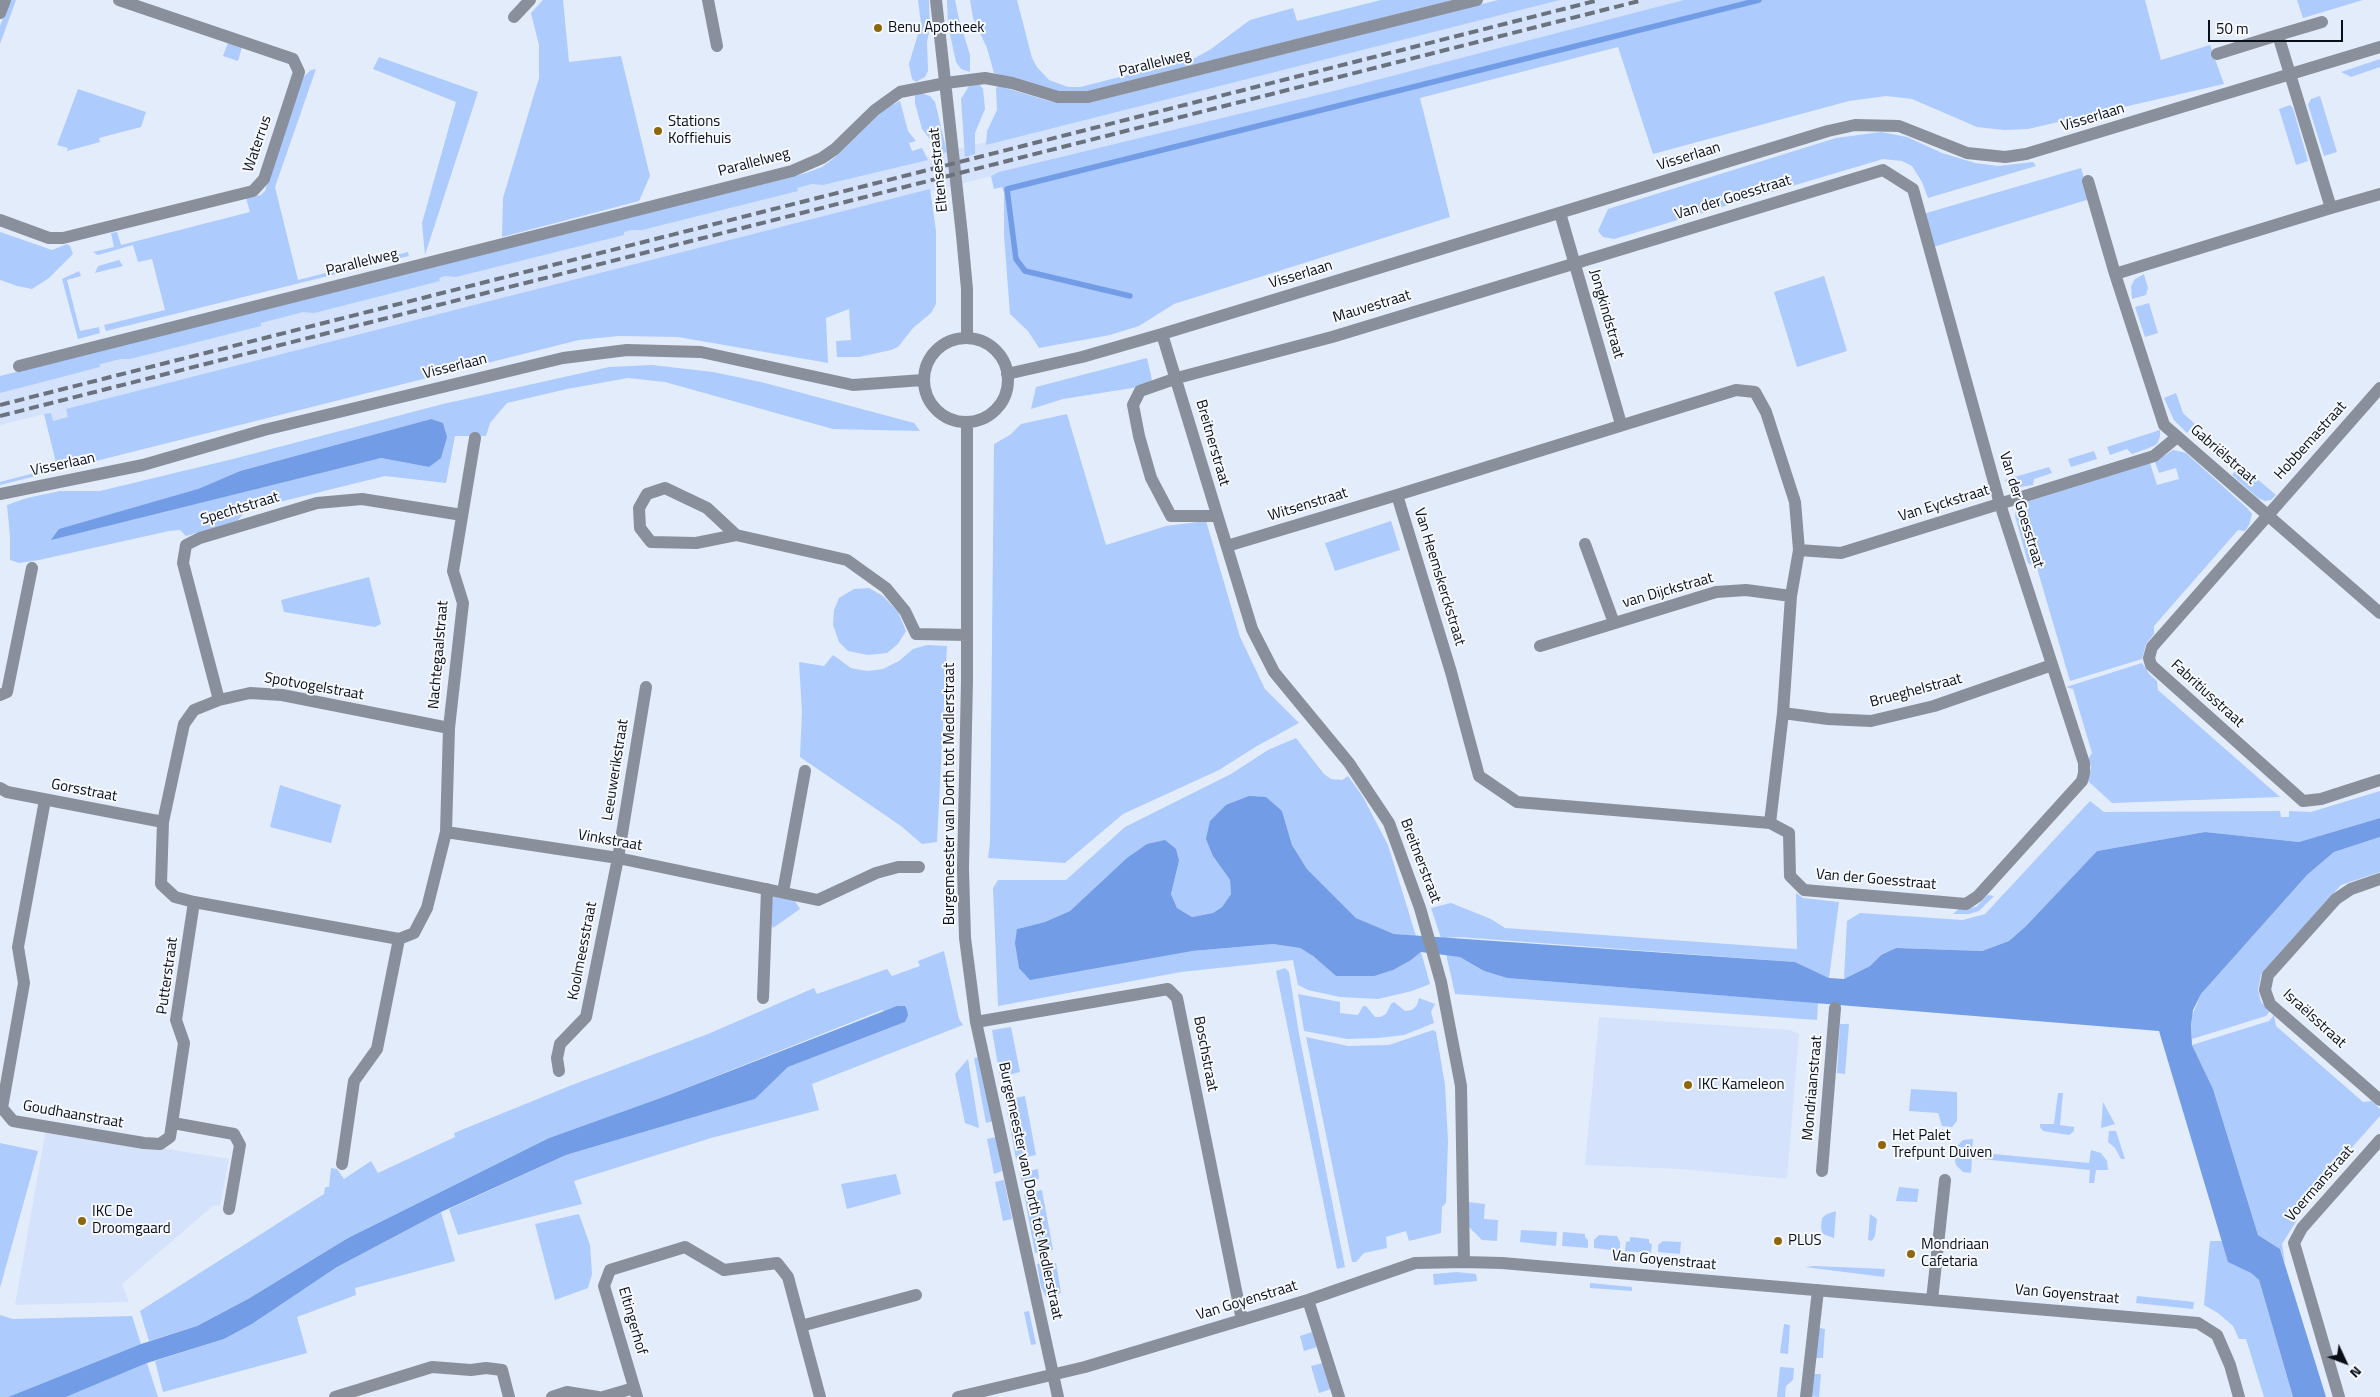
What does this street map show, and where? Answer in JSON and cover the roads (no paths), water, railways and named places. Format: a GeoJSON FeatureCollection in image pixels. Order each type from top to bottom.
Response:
{"type":"FeatureCollection","features":[{"type":"Feature","properties":{"kind":"street"},"geometry":{"type":"LineString","coordinates":[[0,13],[5,0]]}},
{"type":"Feature","properties":{"kind":"street","name":"Waterrus"},"geometry":{"type":"LineString","coordinates":[[0,220],[49,238],[63,238],[253,191],[264,179],[300,72],[293,59],[119,0]]}},
{"type":"Feature","properties":{"kind":"street"},"geometry":{"type":"LineString","coordinates":[[514,17],[530,0]]}},
{"type":"Feature","properties":{"kind":"street"},"geometry":{"type":"LineString","coordinates":[[708,0],[717,46]]}},
{"type":"Feature","properties":{"kind":"street","name":"Eltensestraat"},"geometry":{"type":"LineString","coordinates":[[936,0],[967,288],[967,337]]}},
{"type":"Feature","properties":{"kind":"street","name":"Parallelweg"},"geometry":{"type":"LineString","coordinates":[[19,366],[792,171],[822,158],[875,110],[900,92],[985,78],[1012,83],[1058,97],[1088,97],[1477,0]]}},
{"type":"Feature","properties":{"kind":"street"},"geometry":{"type":"LineString","coordinates":[[2217,54],[2322,22]]}},
{"type":"Feature","properties":{"kind":"street"},"geometry":{"type":"LineString","coordinates":[[2278,35],[2332,208]]}},
{"type":"Feature","properties":{"kind":"street","name":"Visserlaan"},"geometry":{"type":"LineString","coordinates":[[1007,374],[1082,357],[1162,334],[1828,131],[1855,125],[1899,126],[1967,154],[2005,157],[2048,148],[2380,47]]}},
{"type":"Feature","properties":{"kind":"street","name":"Van der Goesstraat"},"geometry":{"type":"LineString","coordinates":[[1575,262],[1883,170],[1913,189],[2000,504],[2084,763],[2082,781],[1978,896],[1966,904],[1804,890],[1790,876],[1789,832],[1770,824]]}},
{"type":"Feature","properties":{"kind":"street","name":"Gabriëlstraat"},"geometry":{"type":"LineString","coordinates":[[2088,181],[2115,274],[2164,425],[2380,613]]}},
{"type":"Feature","properties":{"kind":"street"},"geometry":{"type":"LineString","coordinates":[[2115,274],[2380,194]]}},
{"type":"Feature","properties":{"kind":"street","name":"Jongkindstraat"},"geometry":{"type":"LineString","coordinates":[[1560,213],[1621,424]]}},
{"type":"Feature","properties":{"kind":"street","name":"Mauvestraat"},"geometry":{"type":"LineString","coordinates":[[1177,378],[1332,337],[1575,262]]}},
{"type":"Feature","properties":{"kind":"street","name":"Breitnerstraat"},"geometry":{"type":"LineString","coordinates":[[1162,334],[1177,378],[1216,516],[1252,628],[1274,672],[1349,763],[1390,823],[1425,922],[1438,969],[1460,1086],[1464,1262]]}},
{"type":"Feature","properties":{"kind":"street"},"geometry":{"type":"LineString","coordinates":[[967,337],[983,340],[996,350],[1005,364],[1007,374],[1005,395],[996,409],[983,418],[967,422],[950,419],[936,410],[927,396],[923,380],[926,363],[936,349],[950,340],[967,337]]}},
{"type":"Feature","properties":{"kind":"street","name":"Visserlaan"},"geometry":{"type":"LineString","coordinates":[[0,494],[143,465],[264,430],[564,358],[627,350],[702,352],[853,385],[923,380]]}},
{"type":"Feature","properties":{"kind":"street"},"geometry":{"type":"LineString","coordinates":[[1177,378],[1140,390],[1133,405],[1139,436],[1152,478],[1171,516],[1216,516]]}},
{"type":"Feature","properties":{"kind":"street","name":"Hobbemastraat"},"geometry":{"type":"LineString","coordinates":[[2267,515],[2380,388]]}},
{"type":"Feature","properties":{"kind":"street","name":"Van Heemskerckstraat"},"geometry":{"type":"LineString","coordinates":[[1736,390],[1755,392],[1766,412],[1795,502],[1799,550],[1791,596],[1783,713],[1770,824],[1517,802],[1479,776],[1451,672],[1397,494],[1621,424],[1736,390]]}},
{"type":"Feature","properties":{"kind":"street","name":"Burgemeester van Dorth tot Medlerstraat"},"geometry":{"type":"LineString","coordinates":[[967,422],[967,635],[963,880],[965,938],[976,1022],[1058,1397]]}},
{"type":"Feature","properties":{"kind":"street","name":"Van Eyckstraat"},"geometry":{"type":"LineString","coordinates":[[1799,550],[1841,553],[2154,456],[2177,437]]}},
{"type":"Feature","properties":{"kind":"street","name":"Nachtegaalstraat"},"geometry":{"type":"LineString","coordinates":[[449,728],[463,603],[453,571],[475,438]]}},
{"type":"Feature","properties":{"kind":"street"},"geometry":{"type":"LineString","coordinates":[[736,535],[707,508],[665,488],[647,494],[639,508],[640,528],[652,542],[696,544],[736,535],[847,560],[886,588],[906,611],[916,634],[967,635]]}},
{"type":"Feature","properties":{"kind":"street","name":"Witsenstraat"},"geometry":{"type":"LineString","coordinates":[[1227,546],[1397,494]]}},
{"type":"Feature","properties":{"kind":"street","name":"Spechtstraat"},"geometry":{"type":"LineString","coordinates":[[219,700],[183,563],[186,545],[200,538],[317,503],[362,499],[462,515]]}},
{"type":"Feature","properties":{"kind":"street","name":"Fabritiusstraat"},"geometry":{"type":"LineString","coordinates":[[2267,515],[2152,647],[2149,658],[2152,665],[2303,801],[2320,799],[2380,780]]}},
{"type":"Feature","properties":{"kind":"street","name":"van Dijckstraat"},"geometry":{"type":"LineString","coordinates":[[1585,544],[1614,624]]}},
{"type":"Feature","properties":{"kind":"street"},"geometry":{"type":"LineString","coordinates":[[0,694],[8,692],[32,568]]}},
{"type":"Feature","properties":{"kind":"street","name":"van Dijckstraat"},"geometry":{"type":"LineString","coordinates":[[1540,646],[1716,592],[1746,590],[1791,596]]}},
{"type":"Feature","properties":{"kind":"street","name":"Brueghelstraat"},"geometry":{"type":"LineString","coordinates":[[1783,713],[1828,719],[1871,721],[1934,706],[2052,665]]}},
{"type":"Feature","properties":{"kind":"street","name":"Leeuwerikstraat"},"geometry":{"type":"LineString","coordinates":[[618,858],[646,687]]}},
{"type":"Feature","properties":{"kind":"street","name":"Spotvogelstraat"},"geometry":{"type":"LineString","coordinates":[[399,940],[194,902],[175,897],[161,884],[163,822],[184,724],[194,710],[219,700],[250,693],[282,695],[449,728]]}},
{"type":"Feature","properties":{"kind":"street"},"geometry":{"type":"LineString","coordinates":[[342,1164],[354,1081],[377,1050],[399,940],[414,933],[427,908],[446,832],[449,728]]}},
{"type":"Feature","properties":{"kind":"street"},"geometry":{"type":"LineString","coordinates":[[782,892],[806,771]]}},
{"type":"Feature","properties":{"kind":"street","name":"Gorsstraat"},"geometry":{"type":"LineString","coordinates":[[0,788],[7,792],[45,800],[163,822]]}},
{"type":"Feature","properties":{"kind":"street","name":"Goudhaanstraat"},"geometry":{"type":"LineString","coordinates":[[45,800],[18,948],[24,983],[2,1108],[13,1121],[160,1144],[170,1137],[173,1123]]}},
{"type":"Feature","properties":{"kind":"street","name":"Vinkstraat"},"geometry":{"type":"LineString","coordinates":[[446,832],[618,858],[818,900],[876,873],[898,867],[918,867]]}},
{"type":"Feature","properties":{"kind":"street","name":"Koolmeesstraat"},"geometry":{"type":"LineString","coordinates":[[558,1071],[557,1058],[560,1044],[586,1017],[618,858]]}},
{"type":"Feature","properties":{"kind":"street","name":"Israëlsstraat"},"geometry":{"type":"LineString","coordinates":[[2380,879],[2351,889],[2336,899],[2268,975],[2264,990],[2270,1004],[2380,1100]]}},
{"type":"Feature","properties":{"kind":"street"},"geometry":{"type":"LineString","coordinates":[[763,998],[767,889]]}},
{"type":"Feature","properties":{"kind":"street","name":"Putterstraat"},"geometry":{"type":"LineString","coordinates":[[173,1123],[184,1043],[176,1020],[194,902]]}},
{"type":"Feature","properties":{"kind":"street","name":"Boschstraat"},"geometry":{"type":"LineString","coordinates":[[976,1022],[1168,989],[1177,998],[1242,1320]]}},
{"type":"Feature","properties":{"kind":"street","name":"Mondriaanstraat"},"geometry":{"type":"LineString","coordinates":[[1822,1171],[1835,1008]]}},
{"type":"Feature","properties":{"kind":"street"},"geometry":{"type":"LineString","coordinates":[[173,1123],[234,1134],[240,1145],[229,1209]]}},
{"type":"Feature","properties":{"kind":"street","name":"Voermanstraat"},"geometry":{"type":"LineString","coordinates":[[2339,1397],[2294,1243],[2302,1228],[2380,1140]]}},
{"type":"Feature","properties":{"kind":"street"},"geometry":{"type":"LineString","coordinates":[[1932,1300],[1945,1180]]}},
{"type":"Feature","properties":{"kind":"street","name":"Eltingerhof"},"geometry":{"type":"LineString","coordinates":[[603,1397],[636,1393],[604,1286],[610,1270],[685,1247],[724,1270],[777,1263],[788,1277],[820,1397]]}},
{"type":"Feature","properties":{"kind":"street","name":"Van Goyenstraat"},"geometry":{"type":"LineString","coordinates":[[958,1397],[1054,1376],[1308,1300],[1415,1263],[1464,1262],[1502,1263],[2198,1323],[2216,1335],[2230,1365],[2239,1397]]}},
{"type":"Feature","properties":{"kind":"street"},"geometry":{"type":"LineString","coordinates":[[1806,1397],[1818,1290]]}},
{"type":"Feature","properties":{"kind":"street"},"geometry":{"type":"LineString","coordinates":[[801,1326],[916,1295]]}},
{"type":"Feature","properties":{"kind":"street"},"geometry":{"type":"LineString","coordinates":[[1308,1300],[1339,1397]]}},
{"type":"Feature","properties":{"kind":"street"},"geometry":{"type":"LineString","coordinates":[[335,1397],[432,1367],[502,1370],[509,1397]]}},
{"type":"Feature","properties":{"kind":"street"},"geometry":{"type":"LineString","coordinates":[[552,1397],[567,1392],[598,1397]]}},
{"type":"Feature","properties":{"kind":"waterway"},"geometry":{"type":"LineString","coordinates":[[1130,296],[1025,271],[1016,259],[1007,189],[1759,0]]}},
{"type":"Feature","properties":{"kind":"railway"},"geometry":{"type":"LineString","coordinates":[[0,405],[1599,0]]}},
{"type":"Feature","properties":{"kind":"railway"},"geometry":{"type":"LineString","coordinates":[[0,416],[1643,0]]}},
{"type":"Feature","properties":{"kind":"place","name":"Benu Apotheek"},"geometry":{"type":"Point","coordinates":[878,28]}},
{"type":"Feature","properties":{"kind":"place","name":"Stations Koffiehuis"},"geometry":{"type":"Point","coordinates":[658,131]}},
{"type":"Feature","properties":{"kind":"place","name":"IKC Kameleon"},"geometry":{"type":"Point","coordinates":[1688,1085]}},
{"type":"Feature","properties":{"kind":"place","name":"Het Palet Trefpunt Duiven"},"geometry":{"type":"Point","coordinates":[1882,1145]}},
{"type":"Feature","properties":{"kind":"place","name":"IKC De Droomgaard"},"geometry":{"type":"Point","coordinates":[82,1221]}},
{"type":"Feature","properties":{"kind":"place","name":"PLUS"},"geometry":{"type":"Point","coordinates":[1778,1241]}},
{"type":"Feature","properties":{"kind":"place","name":"Mondriaan Cafetaria"},"geometry":{"type":"Point","coordinates":[1911,1254]}}]}
